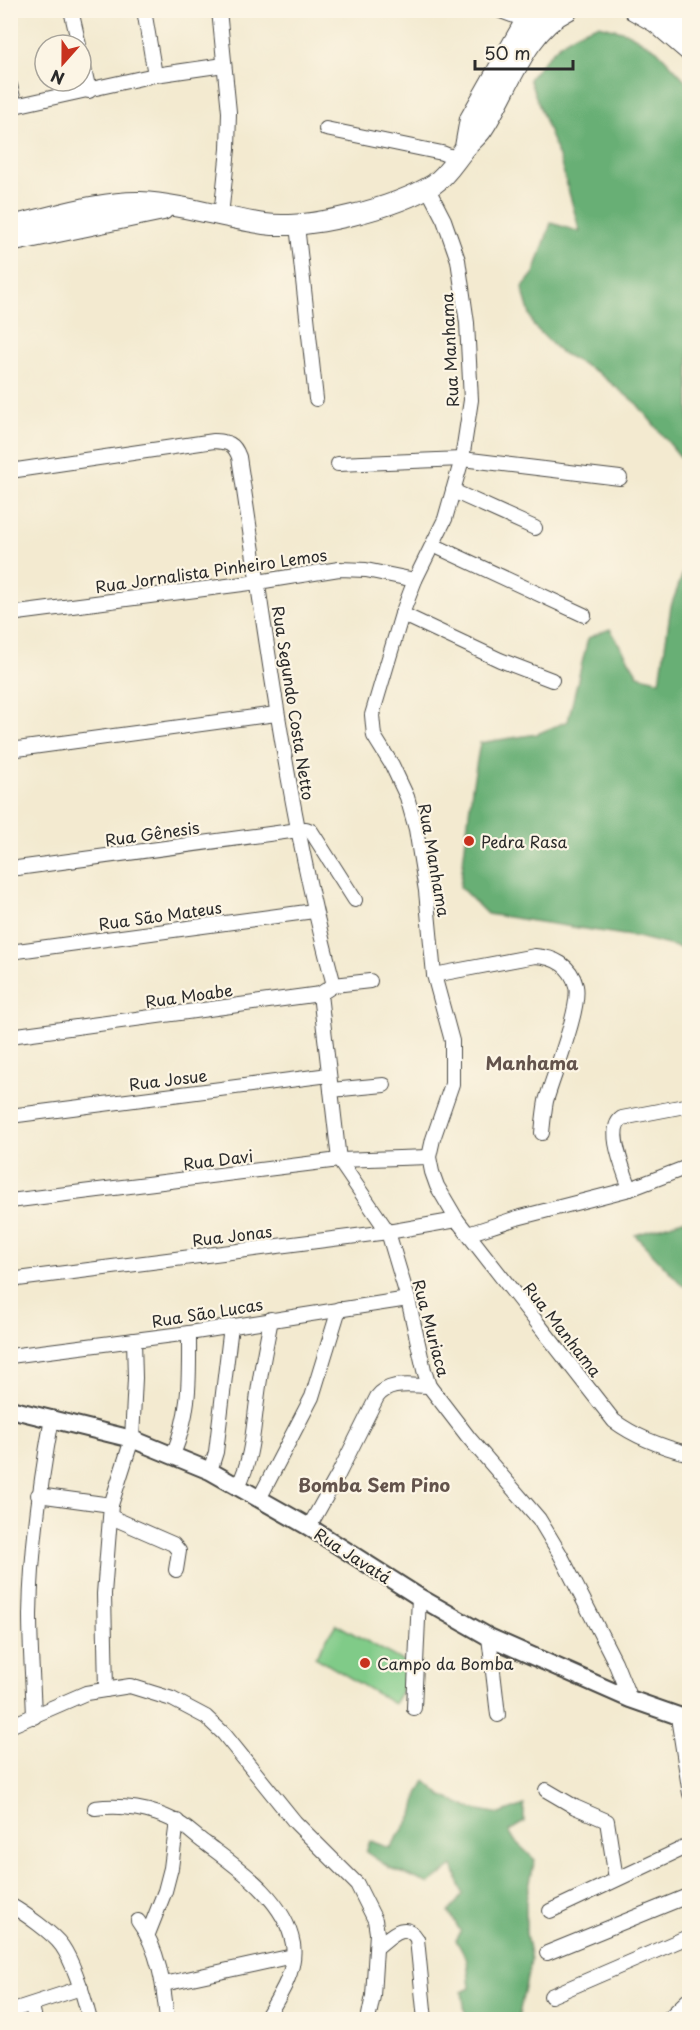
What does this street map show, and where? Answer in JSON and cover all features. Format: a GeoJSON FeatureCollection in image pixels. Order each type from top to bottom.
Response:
{"type":"FeatureCollection","features":[{"type":"Feature","properties":{"kind":"main road"},"geometry":{"type":"LineString","coordinates":[[10,226],[121,203],[149,203],[266,224],[297,225],[317,223],[365,211],[407,197],[426,188],[446,174],[481,131],[533,40],[531,18],[552,20],[568,10]]}},
{"type":"Feature","properties":{"kind":"main road"},"geometry":{"type":"LineString","coordinates":[[634,10],[655,22],[690,52]]}},
{"type":"Feature","properties":{"kind":"main road"},"geometry":{"type":"LineString","coordinates":[[663,10],[690,33]]}},
{"type":"Feature","properties":{"kind":"main road"},"geometry":{"type":"LineString","coordinates":[[10,242],[175,207]]}},
{"type":"Feature","properties":{"kind":"street"},"geometry":{"type":"LineString","coordinates":[[71,10],[76,33]]}},
{"type":"Feature","properties":{"kind":"street"},"geometry":{"type":"LineString","coordinates":[[144,10],[155,75]]}},
{"type":"Feature","properties":{"kind":"street"},"geometry":{"type":"LineString","coordinates":[[219,10],[229,112],[228,149],[221,216]]}},
{"type":"Feature","properties":{"kind":"street"},"geometry":{"type":"LineString","coordinates":[[498,10],[531,18]]}},
{"type":"Feature","properties":{"kind":"street"},"geometry":{"type":"LineString","coordinates":[[93,90],[155,75],[224,65]]}},
{"type":"Feature","properties":{"kind":"street"},"geometry":{"type":"LineString","coordinates":[[10,86],[13,107],[80,93]]}},
{"type":"Feature","properties":{"kind":"street"},"geometry":{"type":"LineString","coordinates":[[326,129],[442,153],[461,153]]}},
{"type":"Feature","properties":{"kind":"street","name":"Rua Manhama"},"geometry":{"type":"LineString","coordinates":[[426,188],[444,220],[458,260],[467,323],[471,400],[462,459],[445,519],[415,580],[402,614],[376,697],[372,728],[374,736],[392,765],[407,797],[416,829],[426,891],[434,975],[450,1029],[452,1084],[433,1139],[429,1157],[432,1172],[457,1220],[614,1421],[650,1443],[690,1454]]}},
{"type":"Feature","properties":{"kind":"street"},"geometry":{"type":"LineString","coordinates":[[297,225],[316,399]]}},
{"type":"Feature","properties":{"kind":"street","name":"Rua Segundo Costa Netto"},"geometry":{"type":"LineString","coordinates":[[10,471],[214,441],[228,442],[236,447],[276,714],[314,911],[334,985]]}},
{"type":"Feature","properties":{"kind":"street"},"geometry":{"type":"LineString","coordinates":[[338,464],[462,459],[620,478]]}},
{"type":"Feature","properties":{"kind":"street"},"geometry":{"type":"LineString","coordinates":[[453,491],[534,528]]}},
{"type":"Feature","properties":{"kind":"street"},"geometry":{"type":"LineString","coordinates":[[433,544],[584,615]]}},
{"type":"Feature","properties":{"kind":"street","name":"Rua Jornalista Pinheiro Lemos"},"geometry":{"type":"LineString","coordinates":[[10,614],[258,582],[339,569],[366,570],[415,580]]}},
{"type":"Feature","properties":{"kind":"street"},"geometry":{"type":"LineString","coordinates":[[402,614],[500,660],[552,680]]}},
{"type":"Feature","properties":{"kind":"street"},"geometry":{"type":"LineString","coordinates":[[10,750],[276,714]]}},
{"type":"Feature","properties":{"kind":"street"},"geometry":{"type":"LineString","coordinates":[[298,830],[311,831],[355,900]]}},
{"type":"Feature","properties":{"kind":"street","name":"Rua Gênesis"},"geometry":{"type":"LineString","coordinates":[[10,869],[298,830]]}},
{"type":"Feature","properties":{"kind":"street","name":"Rua São Mateus"},"geometry":{"type":"LineString","coordinates":[[10,952],[314,911]]}},
{"type":"Feature","properties":{"kind":"street"},"geometry":{"type":"LineString","coordinates":[[434,975],[535,956],[550,957],[563,964],[570,973],[576,986],[576,1004],[546,1102],[542,1133]]}},
{"type":"Feature","properties":{"kind":"street","name":"Rua Moabe"},"geometry":{"type":"LineString","coordinates":[[10,1036],[320,994],[334,985],[370,981]]}},
{"type":"Feature","properties":{"kind":"street","name":"Rua Muriaca"},"geometry":{"type":"LineString","coordinates":[[320,994],[339,1160],[388,1232],[408,1299],[429,1386],[469,1438],[539,1519],[566,1564],[615,1662],[630,1699]]}},
{"type":"Feature","properties":{"kind":"street","name":"Rua Josue"},"geometry":{"type":"LineString","coordinates":[[10,1116],[329,1075]]}},
{"type":"Feature","properties":{"kind":"street"},"geometry":{"type":"LineString","coordinates":[[331,1090],[384,1085]]}},
{"type":"Feature","properties":{"kind":"street"},"geometry":{"type":"LineString","coordinates":[[630,1189],[615,1142],[616,1121],[690,1105]]}},
{"type":"Feature","properties":{"kind":"street","name":"Rua Davi"},"geometry":{"type":"LineString","coordinates":[[10,1201],[339,1160],[429,1157]]}},
{"type":"Feature","properties":{"kind":"street"},"geometry":{"type":"LineString","coordinates":[[468,1234],[517,1218],[630,1189],[690,1166]]}},
{"type":"Feature","properties":{"kind":"street","name":"Rua Jonas"},"geometry":{"type":"LineString","coordinates":[[10,1280],[388,1232],[457,1220]]}},
{"type":"Feature","properties":{"kind":"street","name":"Rua São Lucas"},"geometry":{"type":"LineString","coordinates":[[10,1356],[189,1333],[408,1299]]}},
{"type":"Feature","properties":{"kind":"street"},"geometry":{"type":"LineString","coordinates":[[259,1499],[312,1397],[339,1309]]}},
{"type":"Feature","properties":{"kind":"street"},"geometry":{"type":"LineString","coordinates":[[238,1486],[246,1467],[253,1439],[261,1373],[271,1319]]}},
{"type":"Feature","properties":{"kind":"street"},"geometry":{"type":"LineString","coordinates":[[210,1471],[216,1452],[231,1326]]}},
{"type":"Feature","properties":{"kind":"street"},"geometry":{"type":"LineString","coordinates":[[173,1455],[187,1413],[189,1333]]}},
{"type":"Feature","properties":{"kind":"street"},"geometry":{"type":"LineString","coordinates":[[106,1690],[104,1594],[111,1511],[132,1439],[134,1340]]}},
{"type":"Feature","properties":{"kind":"street"},"geometry":{"type":"LineString","coordinates":[[309,1527],[377,1397],[383,1390],[392,1386],[429,1386]]}},
{"type":"Feature","properties":{"kind":"street","name":"Rua Javatá"},"geometry":{"type":"LineString","coordinates":[[10,1409],[132,1439],[210,1471],[309,1527],[419,1597],[489,1637],[630,1699],[684,1718]]}},
{"type":"Feature","properties":{"kind":"street"},"geometry":{"type":"LineString","coordinates":[[34,1717],[30,1616],[38,1495],[52,1418]]}},
{"type":"Feature","properties":{"kind":"street"},"geometry":{"type":"LineString","coordinates":[[38,1495],[111,1511],[173,1544],[179,1551],[176,1570]]}},
{"type":"Feature","properties":{"kind":"street"},"geometry":{"type":"LineString","coordinates":[[414,1708],[419,1597]]}},
{"type":"Feature","properties":{"kind":"street"},"geometry":{"type":"LineString","coordinates":[[489,1637],[498,1715]]}},
{"type":"Feature","properties":{"kind":"street"},"geometry":{"type":"LineString","coordinates":[[10,1726],[86,1693],[130,1686],[172,1699],[206,1717],[224,1734],[295,1822],[357,1884],[375,1920],[377,1947],[373,1996],[368,2019]]}},
{"type":"Feature","properties":{"kind":"street"},"geometry":{"type":"LineString","coordinates":[[684,1718],[690,1794]]}},
{"type":"Feature","properties":{"kind":"street"},"geometry":{"type":"LineString","coordinates":[[546,1790],[575,1807],[607,1821],[616,1879]]}},
{"type":"Feature","properties":{"kind":"street"},"geometry":{"type":"LineString","coordinates":[[95,1808],[123,1806],[177,1821],[234,1865],[272,1900],[288,1927],[293,1945],[293,1956],[289,1977],[265,2019]]}},
{"type":"Feature","properties":{"kind":"street"},"geometry":{"type":"LineString","coordinates":[[148,1934],[165,1891],[171,1868],[177,1821]]}},
{"type":"Feature","properties":{"kind":"street"},"geometry":{"type":"LineString","coordinates":[[550,1911],[690,1845]]}},
{"type":"Feature","properties":{"kind":"street"},"geometry":{"type":"LineString","coordinates":[[547,1953],[690,1895]]}},
{"type":"Feature","properties":{"kind":"street"},"geometry":{"type":"LineString","coordinates":[[10,1905],[26,1914],[61,1945],[81,1988],[90,2019]]}},
{"type":"Feature","properties":{"kind":"street"},"geometry":{"type":"LineString","coordinates":[[138,1921],[148,1934],[164,1984],[167,2019]]}},
{"type":"Feature","properties":{"kind":"street"},"geometry":{"type":"LineString","coordinates":[[377,1947],[398,1931],[406,1929],[413,1931],[417,1939],[424,2019]]}},
{"type":"Feature","properties":{"kind":"street"},"geometry":{"type":"LineString","coordinates":[[551,1996],[690,1936]]}},
{"type":"Feature","properties":{"kind":"street"},"geometry":{"type":"LineString","coordinates":[[164,1984],[293,1956]]}},
{"type":"Feature","properties":{"kind":"street"},"geometry":{"type":"LineString","coordinates":[[10,2011],[81,1988]]}},
{"type":"Feature","properties":{"kind":"street"},"geometry":{"type":"LineString","coordinates":[[667,2019],[690,1998]]}},
{"type":"Feature","properties":{"kind":"street"},"geometry":{"type":"LineString","coordinates":[[32,2005],[35,2019]]}},
{"type":"Feature","properties":{"kind":"green space"},"geometry":{"type":"Polygon","coordinates":[[[598,25],[626,32],[657,50],[689,84],[689,483],[687,465],[637,404],[597,372],[560,352],[533,325],[522,288],[534,273],[551,223],[580,232],[560,160],[529,79],[544,60],[566,40],[598,25]]]}},
{"type":"Feature","properties":{"kind":"green space"},"geometry":{"type":"Polygon","coordinates":[[[689,557],[689,943],[684,949],[637,937],[487,914],[460,887],[480,743],[537,734],[568,721],[588,638],[610,629],[638,675],[660,681],[671,606],[689,557]]]}},
{"type":"Feature","properties":{"kind":"green space"},"geometry":{"type":"Polygon","coordinates":[[[689,1218],[689,1284],[683,1286],[635,1235],[689,1218]]]}},
{"type":"Feature","properties":{"kind":"green space","name":"Campo da Bomba"},"geometry":{"type":"Polygon","coordinates":[[[336,1624],[415,1668],[394,1704],[315,1657],[336,1624]]]}},
{"type":"Feature","properties":{"kind":"green space"},"geometry":{"type":"Polygon","coordinates":[[[425,1781],[442,1796],[469,1808],[500,1814],[524,1805],[524,1822],[509,1831],[515,1841],[535,1860],[526,1899],[526,1933],[531,1960],[518,2019],[466,2019],[462,1992],[470,1988],[467,1960],[456,1940],[461,1932],[449,1912],[463,1894],[453,1866],[429,1884],[390,1868],[366,1852],[370,1841],[390,1848],[413,1815],[418,1794],[425,1781]]]}},
{"type":"Feature","properties":{"kind":"place","name":"Pedra Rasa"},"geometry":{"type":"Point","coordinates":[469,841]}},
{"type":"Feature","properties":{"kind":"place","name":"Campo da Bomba"},"geometry":{"type":"Point","coordinates":[365,1663]}},
{"type":"Feature","properties":{"kind":"district","name":"Manhama"},"geometry":{"type":"Point","coordinates":[532,1062]}},
{"type":"Feature","properties":{"kind":"district","name":"Bomba Sem Pino"},"geometry":{"type":"Point","coordinates":[374,1484]}}]}
